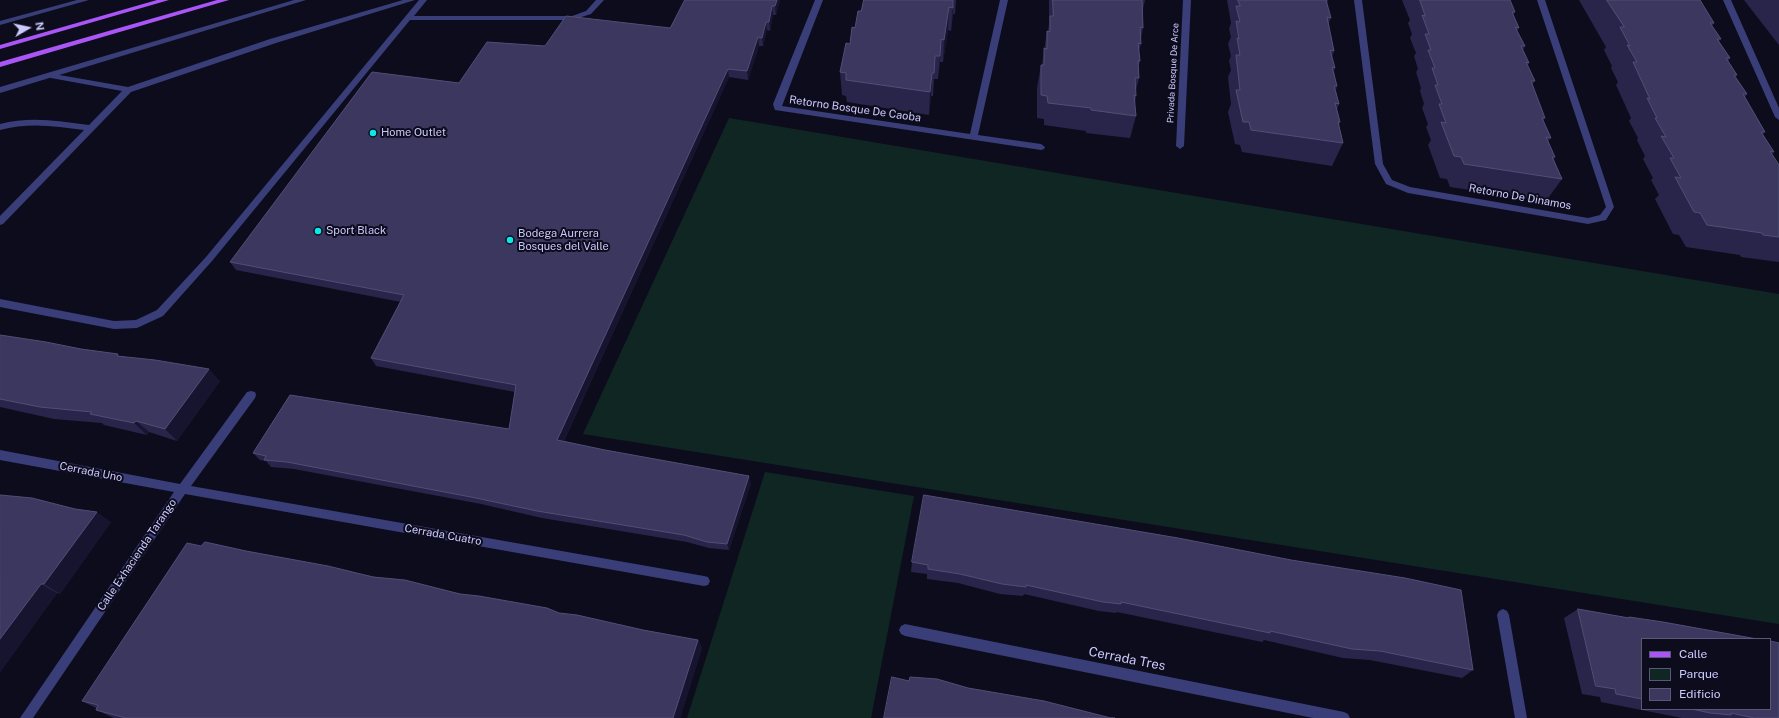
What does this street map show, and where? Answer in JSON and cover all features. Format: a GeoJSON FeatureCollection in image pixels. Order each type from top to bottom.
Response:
{"type":"FeatureCollection","features":[{"type":"Feature","properties":{"kind":"main road"},"geometry":{"type":"LineString","coordinates":[[0,47],[165,0]]}},
{"type":"Feature","properties":{"kind":"main road"},"geometry":{"type":"LineString","coordinates":[[0,65],[225,0]]}},
{"type":"Feature","properties":{"kind":"street"},"geometry":{"type":"LineString","coordinates":[[0,23],[85,0]]}},
{"type":"Feature","properties":{"kind":"street"},"geometry":{"type":"LineString","coordinates":[[0,90],[302,0]]}},
{"type":"Feature","properties":{"kind":"street"},"geometry":{"type":"LineString","coordinates":[[0,222],[128,90],[273,41],[411,0]]}},
{"type":"Feature","properties":{"kind":"street"},"geometry":{"type":"LineString","coordinates":[[0,303],[114,325],[137,324],[160,313],[209,259],[423,0]]}},
{"type":"Feature","properties":{"kind":"street"},"geometry":{"type":"LineString","coordinates":[[408,18],[572,18],[587,15],[594,10],[600,0]]}},
{"type":"Feature","properties":{"kind":"street","name":"Retorno Bosque De Caoba"},"geometry":{"type":"LineString","coordinates":[[819,0],[777,104],[778,108],[1041,147]]}},
{"type":"Feature","properties":{"kind":"street"},"geometry":{"type":"LineString","coordinates":[[973,137],[1004,0]]}},
{"type":"Feature","properties":{"kind":"street","name":"Privada Bosque De Arce"},"geometry":{"type":"LineString","coordinates":[[1180,146],[1187,0]]}},
{"type":"Feature","properties":{"kind":"street","name":"Retorno De Dinamos"},"geometry":{"type":"LineString","coordinates":[[1358,0],[1379,164],[1389,182],[1408,190],[1581,220],[1588,221],[1603,218],[1610,207],[1541,0]]}},
{"type":"Feature","properties":{"kind":"street"},"geometry":{"type":"LineString","coordinates":[[1727,0],[1779,117]]}},
{"type":"Feature","properties":{"kind":"street"},"geometry":{"type":"LineString","coordinates":[[51,75],[128,90]]}},
{"type":"Feature","properties":{"kind":"street"},"geometry":{"type":"LineString","coordinates":[[0,127],[38,122],[91,128]]}},
{"type":"Feature","properties":{"kind":"street","name":"Calle Exhacienda Tarango"},"geometry":{"type":"LineString","coordinates":[[26,718],[182,489],[251,395]]}},
{"type":"Feature","properties":{"kind":"street","name":"Cerrada Uno"},"geometry":{"type":"LineString","coordinates":[[0,455],[182,489]]}},
{"type":"Feature","properties":{"kind":"street","name":"Cerrada Cuatro"},"geometry":{"type":"LineString","coordinates":[[182,489],[704,581]]}},
{"type":"Feature","properties":{"kind":"street"},"geometry":{"type":"LineString","coordinates":[[1504,615],[1521,718]]}},
{"type":"Feature","properties":{"kind":"street","name":"Cerrada Tres"},"geometry":{"type":"LineString","coordinates":[[905,630],[1344,718]]}},
{"type":"Feature","properties":{"kind":"green space"},"geometry":{"type":"Polygon","coordinates":[[[729,118],[1779,294],[1779,624],[583,434],[729,118]]]}},
{"type":"Feature","properties":{"kind":"green space"},"geometry":{"type":"Polygon","coordinates":[[[765,472],[914,496],[871,718],[687,718],[765,472]]]}},
{"type":"Feature","properties":{"kind":"building"},"geometry":{"type":"Polygon","coordinates":[[[685,0],[777,0],[775,6],[772,6],[769,22],[766,22],[762,38],[758,37],[747,71],[728,69],[557,440],[749,476],[727,544],[707,542],[684,535],[537,511],[287,462],[264,460],[266,456],[253,453],[290,395],[509,429],[516,385],[371,358],[404,295],[230,262],[372,72],[459,83],[487,42],[545,46],[566,16],[670,28],[685,0]]]}},
{"type":"Feature","properties":{"kind":"building"},"geometry":{"type":"Polygon","coordinates":[[[864,0],[953,0],[953,8],[949,7],[944,40],[941,39],[940,56],[935,56],[934,73],[932,73],[930,92],[846,80],[846,73],[840,72],[846,43],[850,44],[852,27],[855,28],[858,11],[861,11],[864,0]]]}},
{"type":"Feature","properties":{"kind":"building"},"geometry":{"type":"Polygon","coordinates":[[[1053,0],[1142,0],[1143,28],[1140,27],[1141,44],[1138,43],[1140,61],[1138,61],[1139,78],[1135,78],[1136,96],[1134,95],[1136,116],[1091,110],[1091,108],[1048,103],[1047,96],[1041,95],[1041,65],[1044,65],[1044,48],[1047,49],[1047,31],[1050,32],[1050,16],[1053,16],[1053,0]]]}},
{"type":"Feature","properties":{"kind":"building"},"geometry":{"type":"Polygon","coordinates":[[[1238,0],[1326,0],[1331,18],[1327,17],[1334,51],[1330,50],[1335,68],[1332,67],[1337,86],[1334,86],[1339,104],[1335,103],[1343,143],[1251,130],[1249,122],[1243,122],[1236,90],[1240,90],[1236,55],[1240,55],[1236,21],[1240,22],[1236,6],[1240,6],[1238,0]]]}},
{"type":"Feature","properties":{"kind":"building"},"geometry":{"type":"Polygon","coordinates":[[[1420,0],[1510,0],[1515,12],[1512,12],[1519,28],[1515,27],[1525,46],[1521,46],[1529,63],[1526,62],[1535,81],[1531,81],[1545,118],[1542,118],[1551,138],[1546,137],[1555,157],[1552,157],[1562,179],[1464,164],[1461,157],[1454,156],[1441,122],[1446,123],[1439,104],[1442,104],[1435,85],[1438,85],[1432,68],[1435,68],[1428,50],[1431,50],[1425,34],[1429,34],[1422,15],[1425,16],[1420,0]]]}},
{"type":"Feature","properties":{"kind":"building"},"geometry":{"type":"Polygon","coordinates":[[[1607,0],[1700,0],[1714,23],[1710,23],[1721,39],[1717,39],[1730,58],[1726,58],[1737,75],[1734,75],[1747,94],[1743,94],[1765,132],[1761,132],[1774,152],[1770,151],[1779,165],[1779,237],[1707,225],[1700,213],[1694,212],[1675,177],[1681,178],[1670,158],[1674,158],[1661,136],[1666,137],[1655,118],[1657,118],[1647,98],[1650,99],[1633,62],[1637,62],[1627,45],[1630,46],[1620,27],[1624,27],[1607,0]]]}},
{"type":"Feature","properties":{"kind":"building"},"geometry":{"type":"Polygon","coordinates":[[[0,335],[118,354],[117,356],[155,360],[209,369],[165,429],[136,421],[134,423],[90,414],[92,412],[40,407],[0,399],[0,335]]]}},
{"type":"Feature","properties":{"kind":"building"},"geometry":{"type":"Polygon","coordinates":[[[0,495],[32,498],[75,509],[97,512],[44,584],[41,584],[0,639],[0,495]]]}},
{"type":"Feature","properties":{"kind":"building"},"geometry":{"type":"Polygon","coordinates":[[[924,495],[1178,538],[1291,560],[1405,578],[1461,590],[1473,670],[1380,651],[1352,649],[1270,631],[1270,633],[1121,602],[1121,604],[1103,602],[1026,585],[1026,587],[1002,584],[960,574],[928,569],[928,565],[912,562],[924,495]]]}},
{"type":"Feature","properties":{"kind":"building"},"geometry":{"type":"Polygon","coordinates":[[[205,542],[328,566],[373,577],[405,580],[460,594],[547,608],[559,613],[577,615],[643,630],[698,640],[673,718],[126,718],[96,710],[98,705],[82,701],[187,543],[201,546],[205,542]]]}},
{"type":"Feature","properties":{"kind":"building"},"geometry":{"type":"Polygon","coordinates":[[[1578,609],[1751,638],[1641,638],[1641,699],[1616,694],[1615,689],[1596,686],[1578,609]]]}},
{"type":"Feature","properties":{"kind":"building"},"geometry":{"type":"Polygon","coordinates":[[[1771,641],[1779,643],[1779,718],[1754,718],[1731,713],[1731,715],[1696,710],[1771,710],[1771,641]]]}},
{"type":"Feature","properties":{"kind":"building"},"geometry":{"type":"Polygon","coordinates":[[[892,677],[909,681],[910,677],[937,679],[968,688],[1044,701],[1111,718],[884,718],[892,677]]]}},
{"type":"Feature","properties":{"kind":"place","name":"Home Outlet"},"geometry":{"type":"Point","coordinates":[373,133]}},
{"type":"Feature","properties":{"kind":"place","name":"Sport Black"},"geometry":{"type":"Point","coordinates":[318,231]}},
{"type":"Feature","properties":{"kind":"place","name":"Bodega Aurrera Bosques del Valle"},"geometry":{"type":"Point","coordinates":[510,240]}}]}
